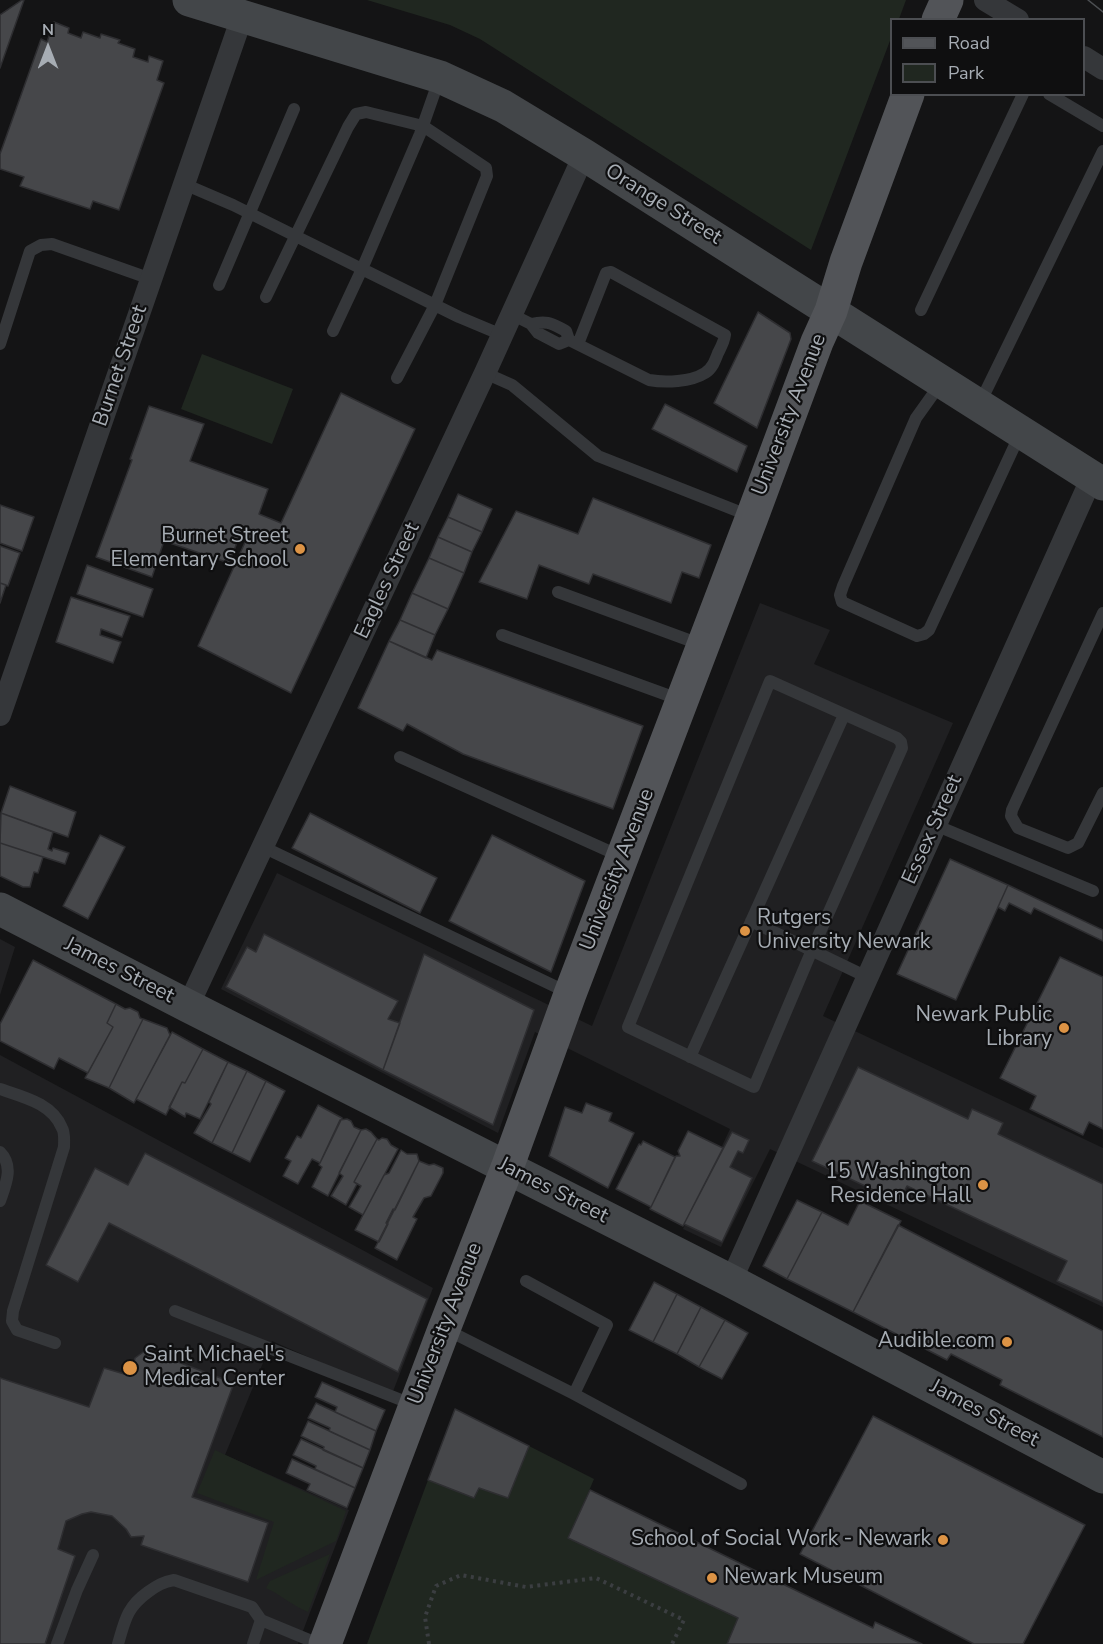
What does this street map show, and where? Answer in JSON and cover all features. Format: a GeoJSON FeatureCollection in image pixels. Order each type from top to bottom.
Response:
{"type":"FeatureCollection","features":[{"type":"Feature","properties":{"kind":"main road"},"geometry":{"type":"LineString","coordinates":[[939,18],[946,0]]}},
{"type":"Feature","properties":{"kind":"main road","name":"University Avenue"},"geometry":{"type":"LineString","coordinates":[[325,1644],[507,1168],[570,994],[817,342],[831,311],[846,262],[907,96]]}},
{"type":"Feature","properties":{"kind":"street","name":"Orange Street"},"geometry":{"type":"LineString","coordinates":[[189,0],[440,77],[503,106],[584,155],[1097,481]]}},
{"type":"Feature","properties":{"kind":"street"},"geometry":{"type":"LineString","coordinates":[[985,0],[1015,18]]}},
{"type":"Feature","properties":{"kind":"street","name":"Burnet Street"},"geometry":{"type":"LineString","coordinates":[[0,715],[242,17]]}},
{"type":"Feature","properties":{"kind":"street"},"geometry":{"type":"LineString","coordinates":[[1085,58],[1103,69]]}},
{"type":"Feature","properties":{"kind":"street","name":"Eagles Street"},"geometry":{"type":"LineString","coordinates":[[188,1006],[485,373],[584,155]]}},
{"type":"Feature","properties":{"kind":"street","name":"Essex Street"},"geometry":{"type":"LineString","coordinates":[[731,1281],[935,825],[1097,481]]}},
{"type":"Feature","properties":{"kind":"street","name":"James Street"},"geometry":{"type":"LineString","coordinates":[[0,909],[731,1281],[1103,1477]]}},
{"type":"Feature","properties":{"kind":"lane"},"geometry":{"type":"LineString","coordinates":[[333,331],[423,126],[440,77]]}},
{"type":"Feature","properties":{"kind":"lane"},"geometry":{"type":"LineString","coordinates":[[921,310],[1022,96]]}},
{"type":"Feature","properties":{"kind":"lane"},"geometry":{"type":"LineString","coordinates":[[1052,96],[1103,126]]}},
{"type":"Feature","properties":{"kind":"lane"},"geometry":{"type":"LineString","coordinates":[[219,285],[294,110]]}},
{"type":"Feature","properties":{"kind":"lane"},"geometry":{"type":"LineString","coordinates":[[266,297],[356,114],[366,112],[423,126],[486,168],[487,176],[435,305],[396,378]]}},
{"type":"Feature","properties":{"kind":"lane"},"geometry":{"type":"LineString","coordinates":[[979,406],[1103,151]]}},
{"type":"Feature","properties":{"kind":"lane"},"geometry":{"type":"LineString","coordinates":[[184,184],[250,213],[435,305],[502,335]]}},
{"type":"Feature","properties":{"kind":"lane"},"geometry":{"type":"LineString","coordinates":[[0,344],[30,251],[41,245],[52,244],[151,279]]}},
{"type":"Feature","properties":{"kind":"lane"},"geometry":{"type":"LineString","coordinates":[[511,314],[531,324],[538,333],[559,344],[574,342],[649,380],[662,383],[704,374],[712,367],[724,341],[724,335],[611,272],[606,273],[574,342]]}},
{"type":"Feature","properties":{"kind":"lane"},"geometry":{"type":"LineString","coordinates":[[485,373],[512,385],[598,456],[752,517]]}},
{"type":"Feature","properties":{"kind":"lane"},"geometry":{"type":"LineString","coordinates":[[941,382],[916,418],[843,586],[840,596],[842,602],[917,636],[929,630],[1021,433]]}},
{"type":"Feature","properties":{"kind":"lane"},"geometry":{"type":"LineString","coordinates":[[558,592],[703,646]]}},
{"type":"Feature","properties":{"kind":"lane"},"geometry":{"type":"LineString","coordinates":[[1103,613],[1011,816],[1018,828],[1068,848],[1078,843],[1103,793]]}},
{"type":"Feature","properties":{"kind":"lane"},"geometry":{"type":"LineString","coordinates":[[502,635],[682,701]]}},
{"type":"Feature","properties":{"kind":"lane"},"geometry":{"type":"LineString","coordinates":[[770,681],[897,738],[902,748],[812,950],[754,1087],[628,1027],[770,681]]}},
{"type":"Feature","properties":{"kind":"lane"},"geometry":{"type":"LineString","coordinates":[[690,1057],[844,715]]}},
{"type":"Feature","properties":{"kind":"lane"},"geometry":{"type":"LineString","coordinates":[[400,757],[623,857]]}},
{"type":"Feature","properties":{"kind":"lane"},"geometry":{"type":"LineString","coordinates":[[935,825],[1094,891]]}},
{"type":"Feature","properties":{"kind":"lane"},"geometry":{"type":"LineString","coordinates":[[263,847],[570,994]]}},
{"type":"Feature","properties":{"kind":"lane"},"geometry":{"type":"LineString","coordinates":[[751,921],[867,977]]}},
{"type":"Feature","properties":{"kind":"lane"},"geometry":{"type":"LineString","coordinates":[[0,1089],[40,1103],[52,1113],[63,1129],[64,1147],[13,1311],[12,1321],[17,1330],[56,1344]]}},
{"type":"Feature","properties":{"kind":"lane"},"geometry":{"type":"LineString","coordinates":[[0,1152],[9,1164],[8,1179],[0,1201]]}},
{"type":"Feature","properties":{"kind":"lane"},"geometry":{"type":"LineString","coordinates":[[526,1281],[608,1325],[574,1394]]}},
{"type":"Feature","properties":{"kind":"lane"},"geometry":{"type":"LineString","coordinates":[[175,1311],[415,1406]]}},
{"type":"Feature","properties":{"kind":"lane"},"geometry":{"type":"LineString","coordinates":[[444,1329],[574,1394],[741,1484]]}},
{"type":"Feature","properties":{"kind":"lane"},"geometry":{"type":"LineString","coordinates":[[57,1644],[93,1555]]}},
{"type":"Feature","properties":{"kind":"lane"},"geometry":{"type":"LineString","coordinates":[[117,1644],[129,1610],[136,1600],[162,1582],[174,1580],[252,1607],[261,1620],[319,1644]]}},
{"type":"Feature","properties":{"kind":"lane"},"geometry":{"type":"LineString","coordinates":[[253,1644],[261,1620]]}},
{"type":"Feature","properties":{"kind":"path"},"geometry":{"type":"LineString","coordinates":[[429,1644],[425,1617],[436,1587],[461,1575],[526,1587],[596,1578],[684,1620],[672,1644]]}},
{"type":"Feature","properties":{"kind":"shaded area","name":"Rutgers University Newark"},"geometry":{"type":"Polygon","coordinates":[[[760,603],[830,630],[814,664],[953,723],[823,1016],[1103,1148],[1103,1307],[770,1149],[721,1247],[683,1229],[730,1129],[535,1032],[498,1133],[221,989],[277,873],[592,1026],[760,603]]]}},
{"type":"Feature","properties":{"kind":"shaded area"},"geometry":{"type":"Polygon","coordinates":[[[0,939],[15,947],[0,995],[0,939]]]}},
{"type":"Feature","properties":{"kind":"shaded area","name":"Saint Michael's Medical Center"},"geometry":{"type":"Polygon","coordinates":[[[0,1055],[433,1288],[392,1394],[272,1341],[225,1455],[349,1510],[298,1644],[0,1644],[0,1055]]]}},
{"type":"Feature","properties":{"kind":"green space"},"geometry":{"type":"Polygon","coordinates":[[[367,0],[906,0],[899,18],[890,18],[890,41],[811,250],[480,39],[450,25],[367,0]]]}},
{"type":"Feature","properties":{"kind":"green space"},"geometry":{"type":"Polygon","coordinates":[[[202,354],[293,389],[272,444],[181,409],[202,354]]]}},
{"type":"Feature","properties":{"kind":"green space"},"geometry":{"type":"Polygon","coordinates":[[[529,1446],[594,1479],[569,1538],[738,1618],[727,1644],[367,1644],[428,1480],[474,1498],[479,1488],[529,1446]]]}},
{"type":"Feature","properties":{"kind":"green space"},"geometry":{"type":"Polygon","coordinates":[[[215,1450],[346,1511],[336,1541],[256,1580],[274,1522],[197,1493],[215,1450]]]}},
{"type":"Feature","properties":{"kind":"green space"},"geometry":{"type":"Polygon","coordinates":[[[330,1554],[308,1612],[266,1588],[270,1581],[330,1554]]]}},
{"type":"Feature","properties":{"kind":"building"},"geometry":{"type":"Polygon","coordinates":[[[24,0],[0,68],[0,15],[24,0]]]}},
{"type":"Feature","properties":{"kind":"building"},"geometry":{"type":"Polygon","coordinates":[[[54,22],[69,28],[68,33],[81,38],[83,32],[100,38],[101,34],[120,40],[118,43],[135,49],[133,57],[148,62],[149,56],[163,61],[157,80],[164,83],[119,210],[93,201],[90,209],[20,186],[24,177],[0,169],[0,154],[41,39],[47,42],[54,22]]]}},
{"type":"Feature","properties":{"kind":"building"},"geometry":{"type":"Polygon","coordinates":[[[758,312],[790,333],[791,339],[757,428],[714,403],[758,312]]]}},
{"type":"Feature","properties":{"kind":"building","name":"Burnet Street Elementary School"},"geometry":{"type":"Polygon","coordinates":[[[341,393],[415,429],[291,693],[198,646],[247,538],[240,535],[229,563],[164,541],[152,577],[96,557],[132,460],[130,459],[149,406],[204,424],[190,461],[268,489],[259,514],[281,523],[341,393]]]}},
{"type":"Feature","properties":{"kind":"building"},"geometry":{"type":"Polygon","coordinates":[[[665,404],[747,446],[737,472],[652,429],[665,404]]]}},
{"type":"Feature","properties":{"kind":"building"},"geometry":{"type":"Polygon","coordinates":[[[458,494],[492,509],[482,532],[448,517],[458,494]]]}},
{"type":"Feature","properties":{"kind":"building"},"geometry":{"type":"Polygon","coordinates":[[[593,498],[711,545],[699,578],[682,572],[671,603],[593,574],[589,584],[539,565],[527,599],[479,582],[516,511],[578,534],[593,498]]]}},
{"type":"Feature","properties":{"kind":"building"},"geometry":{"type":"Polygon","coordinates":[[[0,505],[34,517],[22,551],[0,543],[0,505]]]}},
{"type":"Feature","properties":{"kind":"building"},"geometry":{"type":"Polygon","coordinates":[[[448,517],[482,532],[472,552],[438,537],[448,517]]]}},
{"type":"Feature","properties":{"kind":"building"},"geometry":{"type":"Polygon","coordinates":[[[438,537],[472,552],[464,573],[429,558],[438,537]]]}},
{"type":"Feature","properties":{"kind":"building"},"geometry":{"type":"Polygon","coordinates":[[[0,546],[20,553],[8,586],[0,583],[0,546]]]}},
{"type":"Feature","properties":{"kind":"building"},"geometry":{"type":"Polygon","coordinates":[[[429,558],[464,573],[448,609],[412,593],[429,558]]]}},
{"type":"Feature","properties":{"kind":"building"},"geometry":{"type":"Polygon","coordinates":[[[87,565],[153,589],[143,617],[77,594],[87,565]]]}},
{"type":"Feature","properties":{"kind":"building"},"geometry":{"type":"Polygon","coordinates":[[[0,583],[6,585],[0,603],[0,583]]]}},
{"type":"Feature","properties":{"kind":"building"},"geometry":{"type":"Polygon","coordinates":[[[412,593],[448,609],[435,635],[400,620],[412,593]]]}},
{"type":"Feature","properties":{"kind":"building"},"geometry":{"type":"Polygon","coordinates":[[[71,597],[130,616],[122,637],[101,629],[100,635],[121,642],[113,663],[56,642],[71,597]]]}},
{"type":"Feature","properties":{"kind":"building"},"geometry":{"type":"Polygon","coordinates":[[[400,620],[435,635],[426,658],[389,641],[400,620]]]}},
{"type":"Feature","properties":{"kind":"building"},"geometry":{"type":"Polygon","coordinates":[[[389,641],[432,660],[437,650],[643,726],[613,809],[463,754],[407,724],[403,731],[358,708],[389,641]]]}},
{"type":"Feature","properties":{"kind":"building"},"geometry":{"type":"Polygon","coordinates":[[[10,786],[76,812],[68,837],[1,813],[10,786]]]}},
{"type":"Feature","properties":{"kind":"building"},"geometry":{"type":"Polygon","coordinates":[[[1,813],[53,832],[48,849],[52,851],[53,848],[69,853],[65,864],[0,843],[1,813]]]}},
{"type":"Feature","properties":{"kind":"building"},"geometry":{"type":"Polygon","coordinates":[[[310,813],[437,878],[420,913],[292,848],[310,813]]]}},
{"type":"Feature","properties":{"kind":"building"},"geometry":{"type":"Polygon","coordinates":[[[100,835],[125,847],[88,919],[63,906],[100,835]]]}},
{"type":"Feature","properties":{"kind":"building"},"geometry":{"type":"Polygon","coordinates":[[[492,835],[585,881],[551,972],[449,921],[492,835]]]}},
{"type":"Feature","properties":{"kind":"building"},"geometry":{"type":"Polygon","coordinates":[[[0,843],[43,857],[38,873],[34,872],[30,887],[23,887],[0,876],[0,843]]]}},
{"type":"Feature","properties":{"kind":"building"},"geometry":{"type":"Polygon","coordinates":[[[950,859],[1008,885],[956,1000],[897,974],[950,859]]]}},
{"type":"Feature","properties":{"kind":"building"},"geometry":{"type":"Polygon","coordinates":[[[1008,885],[1103,930],[1103,941],[1034,908],[1031,914],[1009,903],[1005,911],[998,907],[1008,885]]]}},
{"type":"Feature","properties":{"kind":"building"},"geometry":{"type":"Polygon","coordinates":[[[264,934],[398,1001],[388,1019],[400,1023],[383,1070],[226,987],[247,947],[256,952],[264,934]]]}},
{"type":"Feature","properties":{"kind":"building"},"geometry":{"type":"Polygon","coordinates":[[[424,954],[534,1010],[493,1125],[383,1070],[424,954]]]}},
{"type":"Feature","properties":{"kind":"building","name":"Newark Public Library"},"geometry":{"type":"Polygon","coordinates":[[[1060,957],[1103,977],[1103,1129],[1089,1122],[1083,1135],[1030,1109],[1036,1096],[1000,1078],[1060,957]]]}},
{"type":"Feature","properties":{"kind":"building"},"geometry":{"type":"Polygon","coordinates":[[[33,960],[116,1004],[107,1023],[113,1027],[88,1073],[59,1058],[54,1069],[0,1041],[0,1024],[33,960]]]}},
{"type":"Feature","properties":{"kind":"building"},"geometry":{"type":"Polygon","coordinates":[[[116,1004],[138,1012],[140,1018],[143,1019],[109,1088],[85,1078],[113,1027],[107,1023],[116,1004]]]}},
{"type":"Feature","properties":{"kind":"building"},"geometry":{"type":"Polygon","coordinates":[[[143,1019],[167,1028],[170,1035],[134,1103],[109,1088],[143,1019]]]}},
{"type":"Feature","properties":{"kind":"building"},"geometry":{"type":"Polygon","coordinates":[[[172,1032],[203,1049],[185,1083],[182,1082],[166,1115],[136,1099],[172,1032]]]}},
{"type":"Feature","properties":{"kind":"building"},"geometry":{"type":"Polygon","coordinates":[[[203,1049],[228,1062],[200,1119],[186,1113],[185,1117],[169,1107],[203,1049]]]}},
{"type":"Feature","properties":{"kind":"building"},"geometry":{"type":"Polygon","coordinates":[[[228,1062],[247,1071],[212,1143],[194,1133],[211,1104],[209,1102],[228,1062]]]}},
{"type":"Feature","properties":{"kind":"building","name":"15 Washington Residence Hall"},"geometry":{"type":"Polygon","coordinates":[[[858,1067],[968,1119],[972,1109],[1003,1123],[998,1134],[1103,1184],[1103,1302],[1057,1281],[1067,1261],[907,1186],[899,1202],[812,1161],[858,1067]]]}},
{"type":"Feature","properties":{"kind":"building"},"geometry":{"type":"Polygon","coordinates":[[[247,1071],[266,1081],[232,1153],[212,1143],[247,1071]]]}},
{"type":"Feature","properties":{"kind":"building"},"geometry":{"type":"Polygon","coordinates":[[[266,1081],[285,1091],[250,1162],[232,1153],[266,1081]]]}},
{"type":"Feature","properties":{"kind":"building"},"geometry":{"type":"Polygon","coordinates":[[[586,1103],[612,1113],[609,1121],[634,1133],[608,1188],[549,1156],[565,1107],[582,1113],[586,1103]]]}},
{"type":"Feature","properties":{"kind":"building"},"geometry":{"type":"Polygon","coordinates":[[[318,1105],[342,1118],[320,1163],[312,1159],[298,1184],[283,1176],[291,1161],[285,1158],[297,1136],[301,1138],[318,1105]]]}},
{"type":"Feature","properties":{"kind":"building"},"geometry":{"type":"Polygon","coordinates":[[[347,1119],[354,1127],[361,1130],[328,1196],[312,1187],[322,1167],[319,1165],[340,1120],[347,1119]]]}},
{"type":"Feature","properties":{"kind":"building"},"geometry":{"type":"Polygon","coordinates":[[[366,1129],[377,1139],[354,1182],[357,1184],[346,1205],[331,1196],[343,1176],[339,1173],[361,1130],[366,1129]]]}},
{"type":"Feature","properties":{"kind":"building"},"geometry":{"type":"Polygon","coordinates":[[[688,1131],[723,1148],[683,1226],[650,1209],[676,1156],[680,1156],[678,1151],[688,1131]]]}},
{"type":"Feature","properties":{"kind":"building"},"geometry":{"type":"Polygon","coordinates":[[[732,1132],[749,1140],[743,1153],[738,1151],[730,1167],[752,1178],[722,1242],[684,1224],[732,1132]]]}},
{"type":"Feature","properties":{"kind":"building"},"geometry":{"type":"Polygon","coordinates":[[[377,1139],[387,1139],[398,1149],[363,1215],[349,1207],[361,1186],[354,1182],[377,1139]]]}},
{"type":"Feature","properties":{"kind":"building"},"geometry":{"type":"Polygon","coordinates":[[[643,1141],[675,1157],[651,1207],[616,1189],[639,1144],[641,1145],[643,1141]]]}},
{"type":"Feature","properties":{"kind":"building"},"geometry":{"type":"Polygon","coordinates":[[[401,1150],[407,1154],[417,1154],[419,1161],[395,1210],[393,1209],[386,1223],[388,1224],[379,1242],[355,1230],[384,1175],[389,1173],[401,1150]]]}},
{"type":"Feature","properties":{"kind":"building"},"geometry":{"type":"Polygon","coordinates":[[[145,1153],[427,1299],[398,1372],[109,1223],[78,1282],[46,1265],[95,1168],[128,1185],[145,1153]]]}},
{"type":"Feature","properties":{"kind":"building"},"geometry":{"type":"Polygon","coordinates":[[[419,1161],[443,1168],[443,1173],[431,1196],[424,1198],[413,1217],[417,1219],[397,1260],[375,1248],[419,1161]]]}},
{"type":"Feature","properties":{"kind":"building"},"geometry":{"type":"Polygon","coordinates":[[[797,1200],[822,1212],[787,1279],[763,1266],[797,1200]]]}},
{"type":"Feature","properties":{"kind":"building"},"geometry":{"type":"Polygon","coordinates":[[[860,1201],[901,1221],[853,1312],[787,1279],[822,1212],[848,1225],[860,1201]]]}},
{"type":"Feature","properties":{"kind":"building","name":"Audible.com"},"geometry":{"type":"Polygon","coordinates":[[[898,1225],[1103,1331],[1103,1437],[1000,1385],[1002,1380],[951,1354],[947,1360],[853,1312],[898,1225]]]}},
{"type":"Feature","properties":{"kind":"building"},"geometry":{"type":"Polygon","coordinates":[[[654,1282],[677,1294],[653,1342],[629,1330],[654,1282]]]}},
{"type":"Feature","properties":{"kind":"building"},"geometry":{"type":"Polygon","coordinates":[[[677,1294],[701,1307],[677,1354],[653,1342],[677,1294]]]}},
{"type":"Feature","properties":{"kind":"building"},"geometry":{"type":"Polygon","coordinates":[[[701,1307],[725,1320],[699,1367],[677,1354],[701,1307]]]}},
{"type":"Feature","properties":{"kind":"building"},"geometry":{"type":"Polygon","coordinates":[[[725,1320],[748,1333],[722,1379],[699,1367],[725,1320]]]}},
{"type":"Feature","properties":{"kind":"building"},"geometry":{"type":"Polygon","coordinates":[[[146,1350],[234,1383],[192,1497],[268,1523],[248,1582],[141,1545],[144,1536],[131,1537],[112,1516],[91,1512],[82,1514],[66,1521],[58,1549],[75,1556],[45,1644],[0,1644],[0,1378],[89,1407],[104,1368],[131,1376],[135,1358],[146,1350]]]}},
{"type":"Feature","properties":{"kind":"building"},"geometry":{"type":"Polygon","coordinates":[[[322,1382],[385,1410],[376,1431],[335,1412],[337,1407],[315,1397],[322,1382]]]}},
{"type":"Feature","properties":{"kind":"building"},"geometry":{"type":"Polygon","coordinates":[[[316,1403],[376,1431],[370,1450],[329,1431],[330,1428],[308,1418],[316,1403]]]}},
{"type":"Feature","properties":{"kind":"building"},"geometry":{"type":"Polygon","coordinates":[[[455,1409],[529,1446],[508,1498],[479,1488],[474,1498],[428,1480],[455,1409]]]}},
{"type":"Feature","properties":{"kind":"building","name":"School of Social Work - Newark"},"geometry":{"type":"Polygon","coordinates":[[[873,1416],[1085,1525],[1023,1644],[974,1644],[800,1554],[873,1416]]]}},
{"type":"Feature","properties":{"kind":"building"},"geometry":{"type":"Polygon","coordinates":[[[308,1421],[370,1450],[363,1468],[323,1450],[324,1447],[301,1436],[308,1421]]]}},
{"type":"Feature","properties":{"kind":"building"},"geometry":{"type":"Polygon","coordinates":[[[301,1439],[363,1468],[355,1488],[315,1469],[316,1466],[293,1455],[301,1439]]]}},
{"type":"Feature","properties":{"kind":"building"},"geometry":{"type":"Polygon","coordinates":[[[292,1459],[355,1488],[347,1508],[307,1490],[310,1484],[286,1473],[292,1459]]]}},
{"type":"Feature","properties":{"kind":"building","name":"Newark Museum"},"geometry":{"type":"Polygon","coordinates":[[[590,1490],[873,1628],[875,1622],[922,1644],[727,1644],[738,1618],[568,1538],[590,1490]]]}},
{"type":"Feature","properties":{"kind":"tram line"},"geometry":{"type":"LineString","coordinates":[[1088,0],[1103,12]]}},
{"type":"Feature","properties":{"kind":"place","name":"Burnet Street Elementary School"},"geometry":{"type":"Point","coordinates":[300,549]}},
{"type":"Feature","properties":{"kind":"place","name":"Rutgers University Newark"},"geometry":{"type":"Point","coordinates":[745,931]}},
{"type":"Feature","properties":{"kind":"place","name":"Newark Public Library"},"geometry":{"type":"Point","coordinates":[1064,1028]}},
{"type":"Feature","properties":{"kind":"place","name":"15 Washington Residence Hall"},"geometry":{"type":"Point","coordinates":[983,1185]}},
{"type":"Feature","properties":{"kind":"place","name":"Audible.com"},"geometry":{"type":"Point","coordinates":[1007,1342]}},
{"type":"Feature","properties":{"kind":"place","name":"Saint Michael's Medical Center"},"geometry":{"type":"Point","coordinates":[130,1368]}},
{"type":"Feature","properties":{"kind":"place","name":"School of Social Work - Newark"},"geometry":{"type":"Point","coordinates":[943,1540]}},
{"type":"Feature","properties":{"kind":"place","name":"Newark Museum"},"geometry":{"type":"Point","coordinates":[712,1578]}}]}
